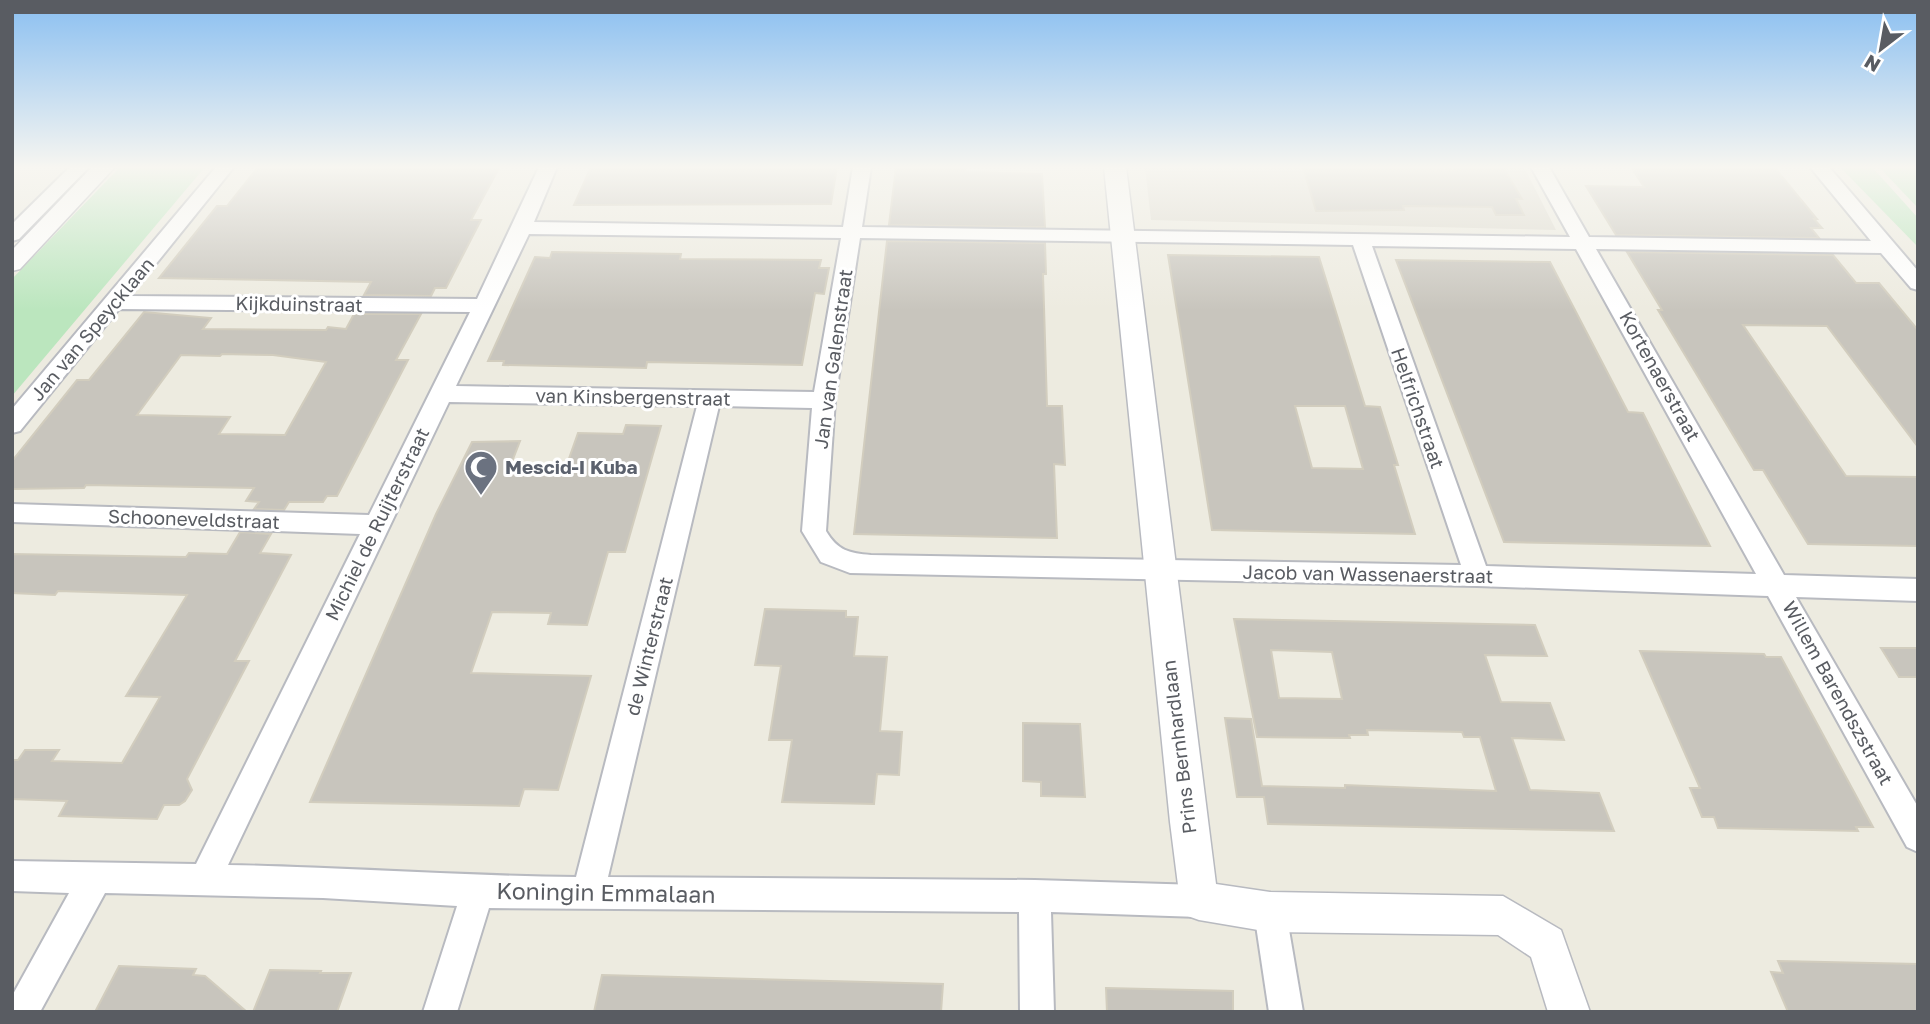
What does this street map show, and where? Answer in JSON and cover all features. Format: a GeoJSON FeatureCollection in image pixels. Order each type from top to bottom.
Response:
{"type":"FeatureCollection","features":[{"type":"Feature","properties":{"kind":"street"},"geometry":{"type":"LineString","coordinates":[[12,235],[32,215]]}},
{"type":"Feature","properties":{"kind":"street"},"geometry":{"type":"LineString","coordinates":[[12,264],[59,215]]}},
{"type":"Feature","properties":{"kind":"street","name":"Jan van Speycklaan"},"geometry":{"type":"LineString","coordinates":[[12,425],[186,215]]}},
{"type":"Feature","properties":{"kind":"street","name":"Michiel de Ruijterstraat"},"geometry":{"type":"LineString","coordinates":[[204,881],[528,215]]}},
{"type":"Feature","properties":{"kind":"street","name":"Jan van Galenstraat"},"geometry":{"type":"LineString","coordinates":[[823,550],[814,531],[824,400],[854,215]]}},
{"type":"Feature","properties":{"kind":"street","name":"Prins Bernhardlaan"},"geometry":{"type":"LineString","coordinates":[[1120,215],[1199,901]]}},
{"type":"Feature","properties":{"kind":"street","name":"Kortenaerstraat"},"geometry":{"type":"LineString","coordinates":[[1569,215],[1778,586]]}},
{"type":"Feature","properties":{"kind":"street"},"geometry":{"type":"LineString","coordinates":[[1860,215],[1918,284]]}},
{"type":"Feature","properties":{"kind":"street"},"geometry":{"type":"LineString","coordinates":[[522,228],[1887,247]]}},
{"type":"Feature","properties":{"kind":"street","name":"Helfrichstraat"},"geometry":{"type":"LineString","coordinates":[[1360,239],[1477,576]]}},
{"type":"Feature","properties":{"kind":"street","name":"Kijkduinstraat"},"geometry":{"type":"LineString","coordinates":[[116,302],[482,306]]}},
{"type":"Feature","properties":{"kind":"street","name":"van Kinsbergenstraat"},"geometry":{"type":"LineString","coordinates":[[442,394],[824,400]]}},
{"type":"Feature","properties":{"kind":"street","name":"de Winterstraat"},"geometry":{"type":"LineString","coordinates":[[589,894],[710,397]]}},
{"type":"Feature","properties":{"kind":"street","name":"Schooneveldstraat"},"geometry":{"type":"LineString","coordinates":[[12,513],[375,525]]}},
{"type":"Feature","properties":{"kind":"street","name":"Jacob van Wassenaerstraat"},"geometry":{"type":"LineString","coordinates":[[823,550],[836,561],[871,565],[1477,576],[1918,590]]}},
{"type":"Feature","properties":{"kind":"street","name":"Willem Barendszstraat"},"geometry":{"type":"LineString","coordinates":[[1778,586],[1918,836]]}},
{"type":"Feature","properties":{"kind":"street","name":"Koningin Emmalaan"},"geometry":{"type":"LineString","coordinates":[[12,876],[323,882],[478,892],[1035,896],[1199,901]]}},
{"type":"Feature","properties":{"kind":"street"},"geometry":{"type":"LineString","coordinates":[[22,1012],[96,879]]}},
{"type":"Feature","properties":{"kind":"street"},"geometry":{"type":"LineString","coordinates":[[440,1012],[478,892]]}},
{"type":"Feature","properties":{"kind":"street"},"geometry":{"type":"LineString","coordinates":[[1035,896],[1037,1012]]}},
{"type":"Feature","properties":{"kind":"street"},"geometry":{"type":"LineString","coordinates":[[1199,901],[1270,912],[1503,916],[1547,944],[1569,1012]]}},
{"type":"Feature","properties":{"kind":"street"},"geometry":{"type":"LineString","coordinates":[[1270,912],[1286,1012]]}},
{"type":"Feature","properties":{"kind":"shaded area"},"geometry":{"type":"Polygon","coordinates":[[[1150,215],[1548,215],[1556,230],[1151,220],[1150,215]]]}},
{"type":"Feature","properties":{"kind":"green space"},"geometry":{"type":"Polygon","coordinates":[[[74,215],[165,215],[12,396],[12,279],[74,215]]]}},
{"type":"Feature","properties":{"kind":"green space"},"geometry":{"type":"Polygon","coordinates":[[[1887,215],[1915,215],[1918,218],[1918,247],[1887,215]]]}},
{"type":"Feature","properties":{"kind":"building"},"geometry":{"type":"Polygon","coordinates":[[[210,215],[474,215],[471,220],[481,220],[446,288],[435,288],[431,296],[364,295],[371,282],[159,278],[210,215]]]}},
{"type":"Feature","properties":{"kind":"building"},"geometry":{"type":"Polygon","coordinates":[[[890,215],[1044,215],[1045,227],[889,225],[890,215]]]}},
{"type":"Feature","properties":{"kind":"building"},"geometry":{"type":"Polygon","coordinates":[[[1604,215],[1814,215],[1822,228],[1811,228],[1819,238],[1616,235],[1604,215]]]}},
{"type":"Feature","properties":{"kind":"building"},"geometry":{"type":"Polygon","coordinates":[[[887,241],[1045,243],[1046,274],[1043,274],[1047,406],[1062,406],[1065,465],[1054,464],[1057,538],[854,534],[887,241]]]}},
{"type":"Feature","properties":{"kind":"building"},"geometry":{"type":"Polygon","coordinates":[[[552,252],[681,254],[680,259],[821,260],[819,268],[829,268],[824,294],[815,293],[802,365],[647,362],[646,368],[503,365],[504,361],[488,361],[535,257],[550,258],[552,252]]]}},
{"type":"Feature","properties":{"kind":"building"},"geometry":{"type":"Polygon","coordinates":[[[1627,252],[1833,255],[1856,283],[1879,283],[1918,330],[1918,447],[1827,326],[1743,325],[1846,476],[1918,477],[1918,546],[1808,544],[1763,470],[1754,470],[1658,310],[1662,310],[1627,252]]]}},
{"type":"Feature","properties":{"kind":"building"},"geometry":{"type":"Polygon","coordinates":[[[1168,255],[1319,257],[1365,406],[1380,407],[1415,534],[1212,530],[1168,255]],[[1295,406],[1312,468],[1363,469],[1345,406],[1295,406]]]}},
{"type":"Feature","properties":{"kind":"building"},"geometry":{"type":"Polygon","coordinates":[[[1396,260],[1550,262],[1628,412],[1643,413],[1710,546],[1504,542],[1396,260]]]}},
{"type":"Feature","properties":{"kind":"building"},"geometry":{"type":"Polygon","coordinates":[[[144,312],[211,318],[203,329],[326,330],[328,327],[346,329],[354,314],[421,314],[396,360],[408,360],[337,496],[327,496],[323,502],[289,502],[284,510],[254,509],[259,502],[246,501],[254,488],[86,485],[84,488],[12,489],[12,461],[77,380],[89,380],[144,312]],[[181,355],[137,415],[230,417],[219,434],[285,435],[326,362],[273,355],[181,355]]]}},
{"type":"Feature","properties":{"kind":"building"},"geometry":{"type":"Polygon","coordinates":[[[626,425],[661,426],[625,552],[608,552],[587,625],[548,624],[551,613],[492,612],[471,673],[591,676],[558,790],[524,789],[519,806],[310,802],[436,514],[472,442],[520,441],[510,467],[566,467],[578,433],[623,434],[626,425]]]}},
{"type":"Feature","properties":{"kind":"building"},"geometry":{"type":"Polygon","coordinates":[[[240,532],[271,534],[260,553],[291,555],[235,661],[249,661],[187,779],[192,790],[185,801],[179,805],[164,805],[157,819],[59,816],[67,801],[12,799],[12,760],[18,760],[25,750],[59,750],[52,761],[122,763],[160,697],[126,696],[187,595],[58,591],[55,595],[12,593],[12,554],[186,557],[189,553],[227,554],[240,532]]]}},
{"type":"Feature","properties":{"kind":"building"},"geometry":{"type":"Polygon","coordinates":[[[765,609],[846,611],[846,617],[858,617],[854,656],[887,657],[880,731],[902,732],[899,775],[877,774],[874,804],[782,802],[792,740],[769,740],[781,666],[755,665],[765,609]]]}},
{"type":"Feature","properties":{"kind":"building"},"geometry":{"type":"Polygon","coordinates":[[[1234,619],[1535,625],[1547,656],[1485,655],[1501,702],[1550,703],[1564,740],[1512,738],[1530,790],[1599,793],[1614,831],[1268,824],[1264,797],[1237,797],[1225,718],[1251,719],[1262,786],[1345,788],[1345,785],[1496,791],[1480,737],[1464,737],[1462,732],[1367,730],[1368,735],[1349,735],[1350,738],[1257,737],[1234,619]],[[1271,650],[1279,698],[1342,699],[1332,652],[1271,650]]]}},
{"type":"Feature","properties":{"kind":"building"},"geometry":{"type":"Polygon","coordinates":[[[1881,648],[1918,648],[1918,677],[1899,677],[1881,648]]]}},
{"type":"Feature","properties":{"kind":"building"},"geometry":{"type":"Polygon","coordinates":[[[1640,651],[1764,654],[1766,657],[1781,657],[1873,827],[1856,827],[1858,831],[1718,828],[1714,817],[1702,817],[1690,788],[1700,788],[1640,651]]]}},
{"type":"Feature","properties":{"kind":"building"},"geometry":{"type":"Polygon","coordinates":[[[1023,723],[1080,724],[1085,797],[1041,796],[1041,782],[1023,781],[1023,723]]]}},
{"type":"Feature","properties":{"kind":"building"},"geometry":{"type":"Polygon","coordinates":[[[1778,961],[1918,964],[1918,1012],[1788,1012],[1771,972],[1783,973],[1778,961]]]}},
{"type":"Feature","properties":{"kind":"building"},"geometry":{"type":"Polygon","coordinates":[[[119,966],[196,969],[193,975],[205,976],[247,1012],[95,1012],[119,966]]]}},
{"type":"Feature","properties":{"kind":"building"},"geometry":{"type":"Polygon","coordinates":[[[270,970],[351,973],[337,1012],[253,1012],[270,970]]]}},
{"type":"Feature","properties":{"kind":"building"},"geometry":{"type":"Polygon","coordinates":[[[602,975],[943,984],[941,1012],[594,1012],[602,975]]]}},
{"type":"Feature","properties":{"kind":"building"},"geometry":{"type":"Polygon","coordinates":[[[1106,988],[1233,991],[1233,1012],[1107,1012],[1106,988]]]}},
{"type":"Feature","properties":{"kind":"place","name":"Mescid-I Kuba"},"geometry":{"type":"Point","coordinates":[481,497]}}]}
